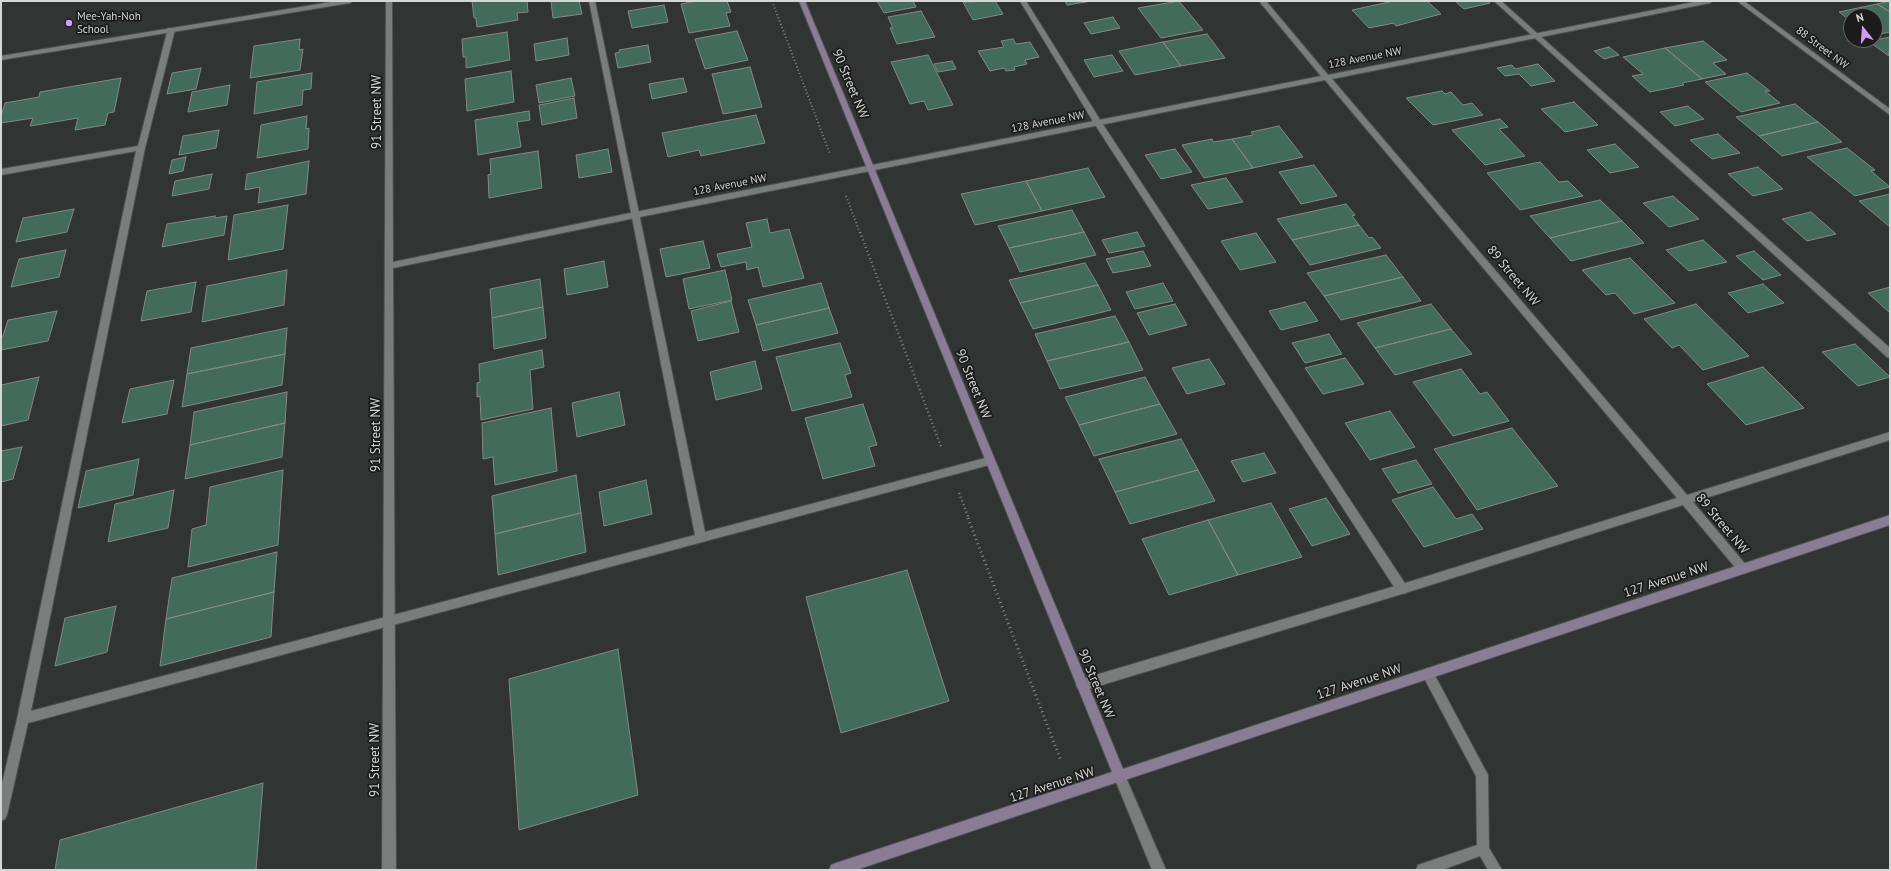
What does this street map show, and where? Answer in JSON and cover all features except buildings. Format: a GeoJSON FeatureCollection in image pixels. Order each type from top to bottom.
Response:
{"type":"FeatureCollection","features":[{"type":"Feature","properties":{"kind":"street"},"geometry":{"type":"LineString","coordinates":[[1,58],[350,1]]}},
{"type":"Feature","properties":{"kind":"street","name":"91 Street NW"},"geometry":{"type":"LineString","coordinates":[[388,870],[390,266],[389,1]]}},
{"type":"Feature","properties":{"kind":"street"},"geometry":{"type":"LineString","coordinates":[[592,1],[701,538]]}},
{"type":"Feature","properties":{"kind":"street","name":"90 Street NW"},"geometry":{"type":"LineString","coordinates":[[802,1],[872,168],[989,461],[1120,777]]}},
{"type":"Feature","properties":{"kind":"street"},"geometry":{"type":"LineString","coordinates":[[1023,1],[1098,123],[1402,589]]}},
{"type":"Feature","properties":{"kind":"street","name":"89 Street NW"},"geometry":{"type":"LineString","coordinates":[[1262,1],[1743,569]]}},
{"type":"Feature","properties":{"kind":"street"},"geometry":{"type":"LineString","coordinates":[[1497,1],[1890,354]]}},
{"type":"Feature","properties":{"kind":"street","name":"128 Avenue NW"},"geometry":{"type":"LineString","coordinates":[[390,266],[635,215],[1710,1]]}},
{"type":"Feature","properties":{"kind":"street","name":"88 Street NW"},"geometry":{"type":"LineString","coordinates":[[1740,1],[1890,113]]}},
{"type":"Feature","properties":{"kind":"street"},"geometry":{"type":"LineString","coordinates":[[1,815],[24,719],[141,148],[171,30]]}},
{"type":"Feature","properties":{"kind":"street"},"geometry":{"type":"LineString","coordinates":[[1,172],[141,148]]}},
{"type":"Feature","properties":{"kind":"street"},"geometry":{"type":"LineString","coordinates":[[1082,685],[1402,589],[1890,436]]}},
{"type":"Feature","properties":{"kind":"street"},"geometry":{"type":"LineString","coordinates":[[24,719],[989,461]]}},
{"type":"Feature","properties":{"kind":"street","name":"127 Avenue NW"},"geometry":{"type":"LineString","coordinates":[[836,870],[1120,777],[1890,520]]}},
{"type":"Feature","properties":{"kind":"street"},"geometry":{"type":"LineString","coordinates":[[1428,674],[1482,775],[1483,849],[1495,870]]}},
{"type":"Feature","properties":{"kind":"street"},"geometry":{"type":"LineString","coordinates":[[1120,777],[1160,870]]}},
{"type":"Feature","properties":{"kind":"street"},"geometry":{"type":"LineString","coordinates":[[1423,870],[1483,849]]}},
{"type":"Feature","properties":{"kind":"path"},"geometry":{"type":"LineString","coordinates":[[772,1],[1061,761]]}},
{"type":"Feature","properties":{"kind":"place","name":"Mee-Yah-Noh School"},"geometry":{"type":"Point","coordinates":[69,23]}}]}
